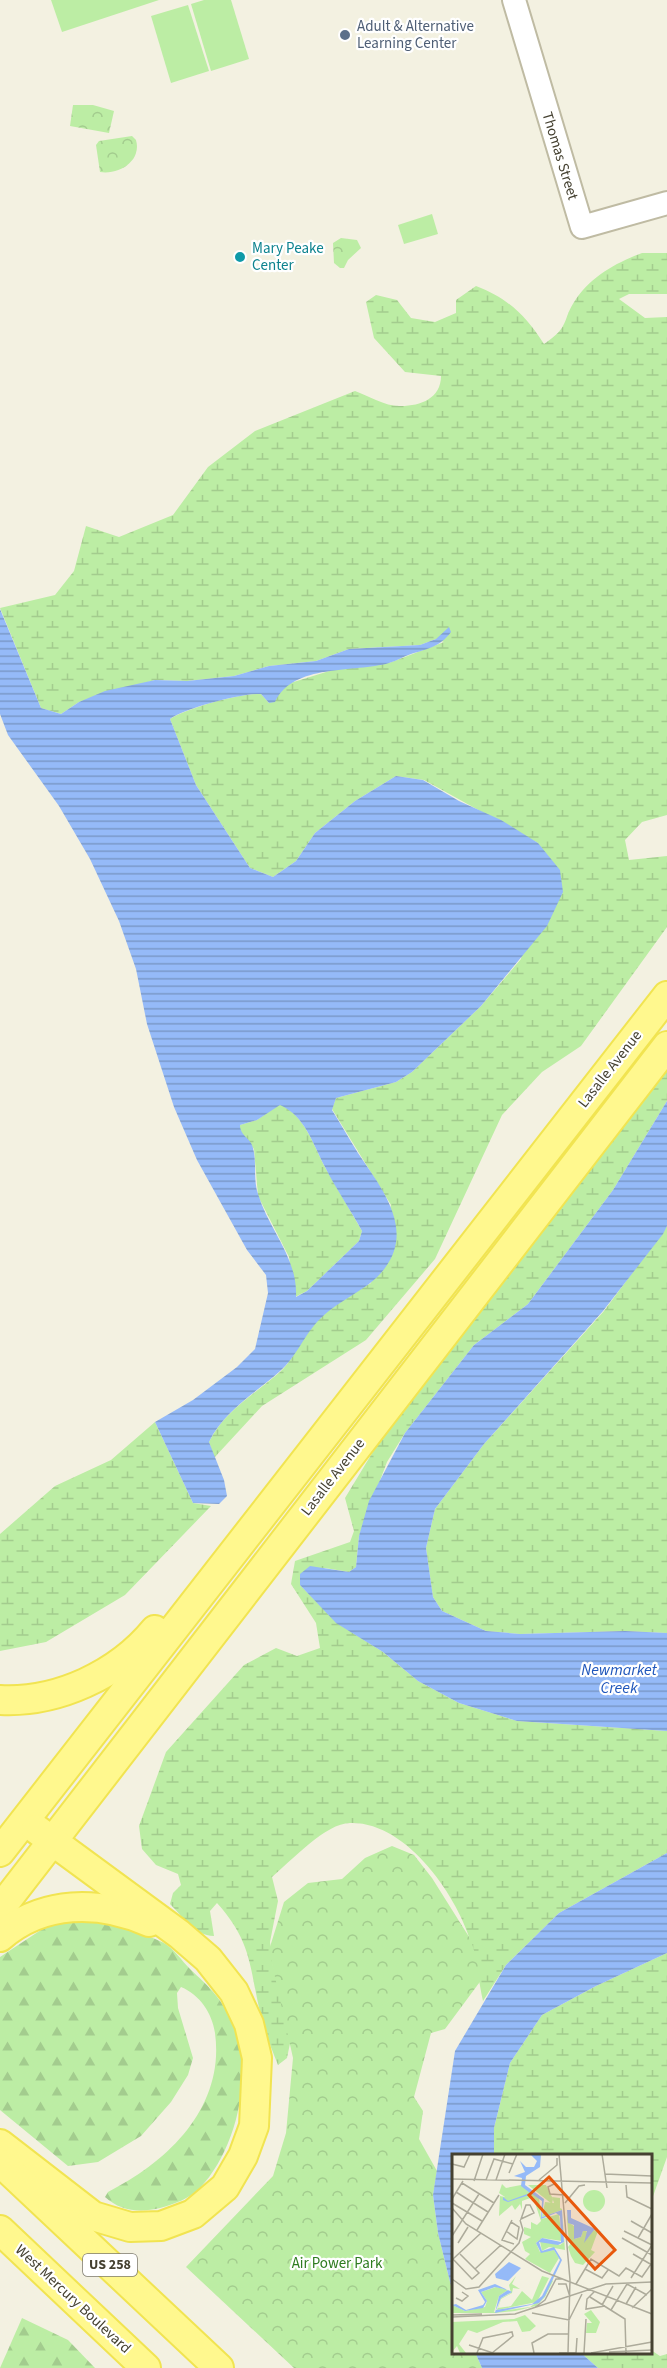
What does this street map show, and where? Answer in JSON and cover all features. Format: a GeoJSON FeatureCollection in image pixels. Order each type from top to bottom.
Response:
{"type":"FeatureCollection","features":[{"type":"Feature","properties":{"kind":"main road","name":"Lasalle Avenue"},"geometry":{"type":"LineString","coordinates":[[0,1852],[667,996]]}},
{"type":"Feature","properties":{"kind":"main road","name":"Lasalle Avenue"},"geometry":{"type":"LineString","coordinates":[[0,1909],[667,1046]]}},
{"type":"Feature","properties":{"kind":"main road"},"geometry":{"type":"LineString","coordinates":[[0,1700],[23,1701],[62,1691],[84,1684],[115,1666],[146,1641],[241,1523],[291,1480]]}},
{"type":"Feature","properties":{"kind":"main road"},"geometry":{"type":"LineString","coordinates":[[0,2144],[93,2216],[130,2227],[161,2226],[193,2214],[225,2187],[243,2156],[254,2126],[257,2058],[249,2024],[234,1992],[208,1959],[179,1934],[24,1820]]}},
{"type":"Feature","properties":{"kind":"main road"},"geometry":{"type":"LineString","coordinates":[[0,1937],[30,1916],[61,1907],[97,1908],[129,1913],[179,1934]]}},
{"type":"Feature","properties":{"kind":"main road","name":"US 258"},"geometry":{"type":"LineString","coordinates":[[0,2163],[219,2368]]}},
{"type":"Feature","properties":{"kind":"main road","name":"West Mercury Boulevard"},"geometry":{"type":"LineString","coordinates":[[0,2230],[147,2368]]}},
{"type":"Feature","properties":{"kind":"street","name":"Thomas Street"},"geometry":{"type":"LineString","coordinates":[[514,0],[582,227],[667,203]]}},
{"type":"Feature","properties":{"kind":"green space"},"geometry":{"type":"Polygon","coordinates":[[[51,0],[159,0],[62,32],[51,0]]]}},
{"type":"Feature","properties":{"kind":"green space"},"geometry":{"type":"Polygon","coordinates":[[[204,0],[231,0],[249,59],[211,71],[191,4],[204,0]]]}},
{"type":"Feature","properties":{"kind":"green space"},"geometry":{"type":"Polygon","coordinates":[[[188,5],[209,71],[171,83],[151,16],[188,5]]]}},
{"type":"Feature","properties":{"kind":"green space"},"geometry":{"type":"Polygon","coordinates":[[[73,105],[93,105],[114,111],[109,133],[70,126],[73,105]]]}},
{"type":"Feature","properties":{"kind":"green space"},"geometry":{"type":"Polygon","coordinates":[[[132,136],[136,140],[137,148],[132,160],[121,169],[100,172],[96,145],[99,141],[132,136]]]}},
{"type":"Feature","properties":{"kind":"green space"},"geometry":{"type":"Polygon","coordinates":[[[432,214],[438,234],[404,244],[398,225],[432,214]]]}},
{"type":"Feature","properties":{"kind":"green space"},"geometry":{"type":"Polygon","coordinates":[[[341,238],[357,240],[361,248],[348,260],[344,268],[334,263],[333,243],[341,238]]]}},
{"type":"Feature","properties":{"kind":"green space"},"geometry":{"type":"Polygon","coordinates":[[[642,253],[667,253],[667,294],[629,294],[619,299],[645,318],[667,317],[667,815],[642,822],[625,840],[629,860],[667,856],[667,927],[581,1046],[542,1072],[502,1115],[435,1259],[366,1340],[262,1406],[214,1458],[209,1442],[231,1412],[284,1368],[310,1329],[325,1313],[371,1283],[391,1205],[332,1109],[336,1098],[396,1082],[412,1072],[481,1006],[521,959],[538,843],[424,780],[396,776],[355,801],[315,833],[296,861],[273,877],[250,868],[196,785],[170,719],[201,706],[252,694],[261,694],[269,703],[287,684],[339,668],[389,663],[444,642],[436,639],[420,645],[349,649],[316,661],[269,666],[234,676],[187,681],[155,680],[79,702],[61,714],[41,708],[0,608],[55,595],[74,571],[86,526],[119,537],[173,515],[208,467],[255,431],[355,391],[396,406],[416,404],[434,395],[438,390],[441,376],[405,372],[374,338],[366,302],[376,295],[397,300],[411,318],[435,322],[456,313],[456,300],[476,286],[507,302],[523,317],[544,344],[562,328],[571,307],[590,283],[614,266],[642,253]]]}},
{"type":"Feature","properties":{"kind":"green space"},"geometry":{"type":"Polygon","coordinates":[[[667,1068],[667,1101],[613,1190],[528,1304],[474,1345],[405,1433],[387,1462],[359,1536],[356,1567],[349,1572],[325,1568],[300,1585],[337,1623],[383,1652],[418,1681],[459,1703],[517,1721],[667,1731],[667,1853],[559,1913],[506,1965],[483,2001],[474,1953],[465,1927],[443,1885],[428,1866],[410,1848],[391,1835],[371,1826],[350,1823],[330,1829],[309,1844],[272,1877],[278,1901],[270,1942],[273,1966],[294,2024],[287,2058],[278,2065],[267,2037],[248,1958],[238,1932],[217,1903],[210,1911],[214,1936],[201,1933],[190,1925],[170,1904],[173,1893],[181,1885],[178,1874],[156,1865],[142,1849],[139,1826],[166,1752],[244,1665],[276,1648],[297,1656],[320,1648],[316,1623],[291,1584],[295,1561],[350,1542],[354,1531],[345,1498],[391,1422],[667,1068]]]}},
{"type":"Feature","properties":{"kind":"green space"},"geometry":{"type":"Polygon","coordinates":[[[280,1104],[303,1124],[362,1231],[359,1241],[307,1291],[295,1297],[289,1257],[258,1196],[254,1149],[240,1131],[240,1125],[257,1120],[280,1104]]]}},
{"type":"Feature","properties":{"kind":"green space"},"geometry":{"type":"Polygon","coordinates":[[[667,1226],[667,1633],[625,1631],[520,1634],[486,1631],[442,1611],[433,1597],[426,1548],[435,1509],[484,1444],[604,1311],[667,1226]]]}},
{"type":"Feature","properties":{"kind":"green space"},"geometry":{"type":"Polygon","coordinates":[[[155,1422],[193,1503],[211,1506],[125,1595],[46,1642],[0,1651],[0,1534],[55,1486],[111,1460],[155,1422]]]}},
{"type":"Feature","properties":{"kind":"green space","name":"Air Power Park"},"geometry":{"type":"Polygon","coordinates":[[[392,1846],[414,1855],[432,1878],[471,1940],[482,1979],[445,2029],[431,2033],[414,2097],[423,2111],[419,2139],[437,2171],[433,2195],[438,2233],[452,2290],[452,2353],[475,2353],[482,2368],[294,2368],[186,2267],[273,2176],[286,2133],[293,2058],[269,1950],[284,1902],[308,1883],[342,1879],[365,1858],[392,1846]]]}},
{"type":"Feature","properties":{"kind":"green space"},"geometry":{"type":"Polygon","coordinates":[[[81,1920],[134,1931],[168,1946],[218,1999],[228,2013],[239,2042],[242,2086],[232,2131],[224,2152],[213,2172],[196,2192],[181,2201],[160,2208],[131,2210],[105,2197],[108,2192],[131,2179],[172,2147],[202,2107],[211,2084],[216,2060],[215,2033],[204,2005],[188,1990],[181,1987],[177,1993],[178,2008],[193,2058],[188,2075],[171,2102],[141,2136],[98,2162],[68,2166],[0,2110],[0,1957],[50,1924],[81,1920]]]}},
{"type":"Feature","properties":{"kind":"green space"},"geometry":{"type":"Polygon","coordinates":[[[667,1953],[667,2157],[652,2199],[652,2154],[494,2154],[494,2128],[510,2063],[542,2015],[596,1986],[667,1953]]]}},
{"type":"Feature","properties":{"kind":"green space"},"geometry":{"type":"Polygon","coordinates":[[[22,2318],[68,2340],[95,2368],[0,2368],[22,2318]]]}},
{"type":"Feature","properties":{"kind":"green space"},"geometry":{"type":"Polygon","coordinates":[[[652,2351],[660,2356],[667,2354],[667,2368],[598,2368],[581,2353],[652,2353],[652,2351]]]}},
{"type":"Feature","properties":{"kind":"water"},"geometry":{"type":"Polygon","coordinates":[[[0,609],[41,708],[61,714],[79,702],[105,691],[155,680],[187,681],[234,676],[269,666],[316,661],[349,649],[420,645],[436,639],[449,627],[451,632],[433,647],[389,663],[310,675],[284,690],[275,702],[269,703],[261,694],[252,694],[200,706],[170,719],[196,785],[250,868],[273,877],[296,861],[315,833],[355,801],[396,776],[423,780],[459,801],[501,820],[538,843],[560,870],[563,892],[547,926],[481,1006],[412,1072],[396,1082],[336,1098],[332,1110],[376,1179],[391,1208],[397,1238],[393,1253],[379,1275],[321,1318],[285,1366],[231,1412],[215,1431],[209,1442],[224,1480],[227,1496],[219,1504],[193,1503],[155,1422],[193,1400],[237,1367],[255,1349],[268,1293],[266,1275],[247,1250],[197,1160],[174,1107],[147,1024],[136,969],[119,921],[90,859],[59,806],[8,735],[0,714],[0,609]],[[280,1105],[257,1120],[240,1125],[240,1129],[253,1148],[258,1194],[288,1257],[296,1297],[307,1291],[359,1241],[362,1231],[302,1123],[289,1110],[280,1105]]]}},
{"type":"Feature","properties":{"kind":"water","name":"Newmarket Creek"},"geometry":{"type":"Polygon","coordinates":[[[667,1101],[667,1226],[663,1234],[603,1311],[484,1444],[435,1509],[426,1548],[433,1597],[442,1611],[486,1631],[520,1634],[625,1631],[667,1633],[667,1731],[517,1721],[459,1703],[418,1681],[383,1652],[336,1623],[300,1585],[300,1574],[310,1566],[349,1572],[356,1567],[359,1536],[369,1501],[405,1433],[474,1345],[528,1304],[613,1190],[667,1101]]]}},
{"type":"Feature","properties":{"kind":"water"},"geometry":{"type":"Polygon","coordinates":[[[667,1853],[667,1953],[596,1986],[542,2015],[510,2063],[494,2128],[494,2154],[452,2154],[452,2290],[438,2233],[433,2195],[455,2051],[506,1965],[559,1913],[667,1853]]]}},
{"type":"Feature","properties":{"kind":"water"},"geometry":{"type":"Polygon","coordinates":[[[475,2353],[581,2353],[598,2368],[482,2368],[475,2353]]]}},
{"type":"Feature","properties":{"kind":"place","name":"Adult & Alternative Learning Center"},"geometry":{"type":"Point","coordinates":[345,35]}},
{"type":"Feature","properties":{"kind":"place","name":"Mary Peake Center"},"geometry":{"type":"Point","coordinates":[240,257]}}]}
